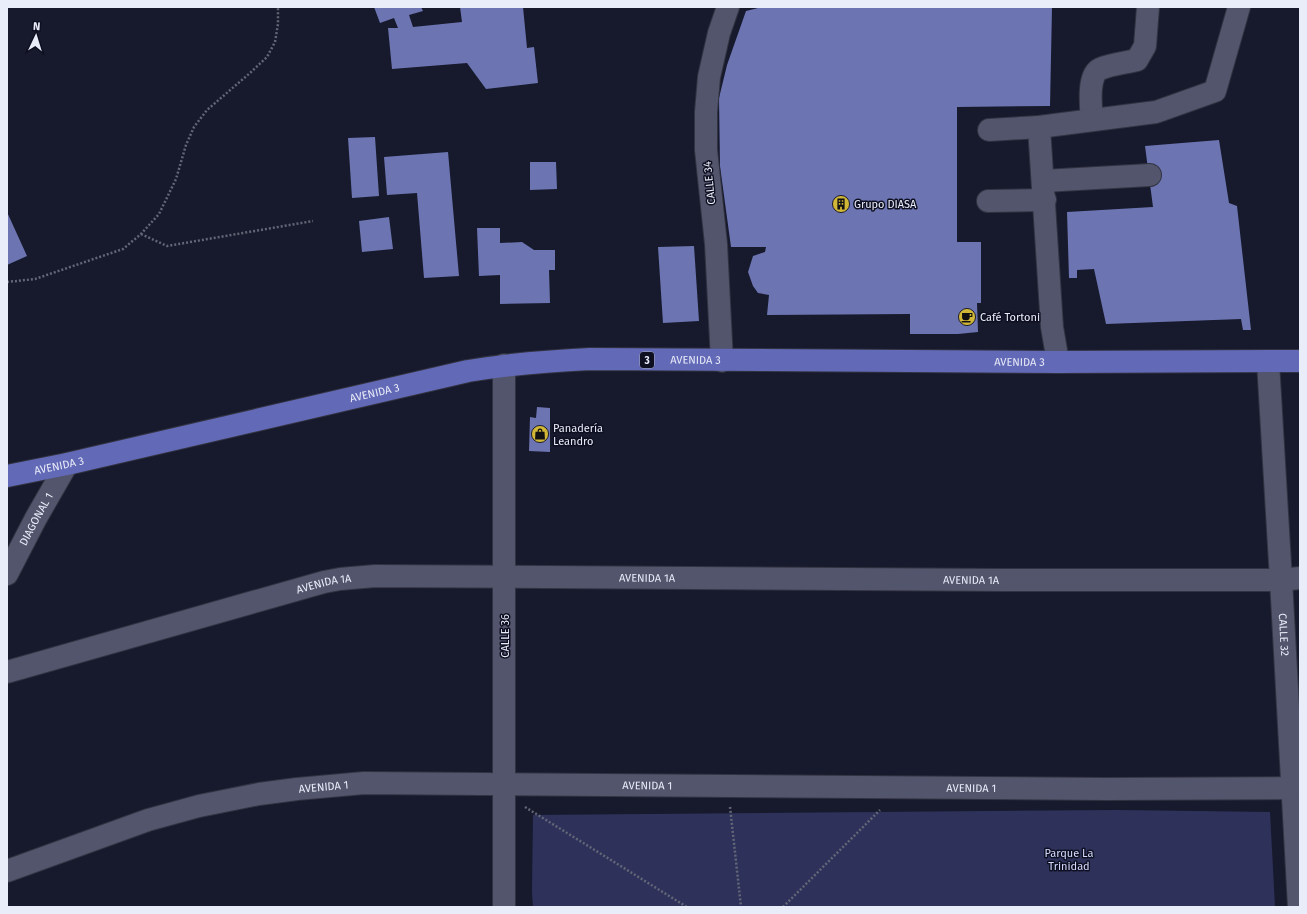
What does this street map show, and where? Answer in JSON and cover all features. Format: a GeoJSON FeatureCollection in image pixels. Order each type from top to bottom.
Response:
{"type":"FeatureCollection","features":[{"type":"Feature","properties":{"kind":"main road","name":"AVENIDA 3"},"geometry":{"type":"LineString","coordinates":[[7,476],[67,464],[468,371],[504,365],[547,361],[590,359],[1058,362],[1300,361]]}},
{"type":"Feature","properties":{"kind":"street","name":"CALLE 34"},"geometry":{"type":"LineString","coordinates":[[722,361],[716,244],[706,150],[706,112],[709,77],[717,40],[728,7]]}},
{"type":"Feature","properties":{"kind":"street"},"geometry":{"type":"LineString","coordinates":[[1092,120],[1091,89],[1093,76],[1098,70],[1137,60],[1146,46],[1148,7]]}},
{"type":"Feature","properties":{"kind":"street"},"geometry":{"type":"LineString","coordinates":[[989,130],[1039,127],[1156,112],[1215,91],[1239,7]]}},
{"type":"Feature","properties":{"kind":"street"},"geometry":{"type":"LineString","coordinates":[[1039,127],[1052,327],[1058,362]]}},
{"type":"Feature","properties":{"kind":"street"},"geometry":{"type":"LineString","coordinates":[[988,201],[1044,190],[1150,175]]}},
{"type":"Feature","properties":{"kind":"street","name":"CALLE 32"},"geometry":{"type":"LineString","coordinates":[[1268,362],[1291,579],[1299,907]]}},
{"type":"Feature","properties":{"kind":"street","name":"CALLE 36"},"geometry":{"type":"LineString","coordinates":[[504,365],[504,907]]}},
{"type":"Feature","properties":{"kind":"street","name":"DIAGONAL 1"},"geometry":{"type":"LineString","coordinates":[[7,574],[36,518],[67,464]]}},
{"type":"Feature","properties":{"kind":"street","name":"AVENIDA 1A"},"geometry":{"type":"LineString","coordinates":[[13,665],[324,582],[376,576],[1003,580],[1291,579]]}},
{"type":"Feature","properties":{"kind":"street","name":"AVENIDA 1"},"geometry":{"type":"LineString","coordinates":[[7,871],[148,820],[199,806],[297,788],[364,783],[1098,789],[1296,788]]}},
{"type":"Feature","properties":{"kind":"path"},"geometry":{"type":"LineString","coordinates":[[7,282],[35,279],[123,250],[141,234],[159,214],[176,178],[186,145],[194,127],[207,110],[267,57],[275,42],[278,24],[278,7]]}},
{"type":"Feature","properties":{"kind":"path"},"geometry":{"type":"LineString","coordinates":[[141,234],[167,246],[313,221]]}},
{"type":"Feature","properties":{"kind":"path"},"geometry":{"type":"LineString","coordinates":[[730,805],[742,907]]}},
{"type":"Feature","properties":{"kind":"path"},"geometry":{"type":"LineString","coordinates":[[525,806],[687,907]]}},
{"type":"Feature","properties":{"kind":"path"},"geometry":{"type":"LineString","coordinates":[[783,907],[880,810]]}},
{"type":"Feature","properties":{"kind":"green space","name":"Parque La Trinidad"},"geometry":{"type":"Polygon","coordinates":[[[1117,810],[1270,812],[1275,907],[533,907],[533,815],[1117,810]]]}},
{"type":"Feature","properties":{"kind":"building"},"geometry":{"type":"Polygon","coordinates":[[[374,7],[421,7],[423,11],[409,15],[413,27],[462,22],[460,7],[523,7],[527,48],[534,47],[538,83],[486,89],[467,63],[392,69],[388,28],[398,28],[394,18],[380,23],[374,7]]]}},
{"type":"Feature","properties":{"kind":"building","name":"Grupo DIASA"},"geometry":{"type":"Polygon","coordinates":[[[762,7],[1052,7],[1050,106],[957,107],[957,242],[981,242],[981,303],[977,303],[978,332],[958,334],[910,334],[910,314],[767,315],[769,295],[758,293],[753,286],[748,272],[753,256],[765,252],[766,247],[731,247],[720,166],[719,98],[727,65],[746,11],[762,7]]]}},
{"type":"Feature","properties":{"kind":"building"},"geometry":{"type":"Polygon","coordinates":[[[375,137],[379,196],[352,198],[348,138],[375,137]]]}},
{"type":"Feature","properties":{"kind":"building"},"geometry":{"type":"Polygon","coordinates":[[[1219,140],[1229,203],[1237,206],[1251,330],[1243,330],[1241,319],[1106,324],[1094,269],[1077,270],[1077,278],[1069,278],[1067,212],[1153,207],[1145,146],[1219,140]]]}},
{"type":"Feature","properties":{"kind":"building"},"geometry":{"type":"Polygon","coordinates":[[[448,152],[459,276],[424,278],[417,193],[387,195],[384,157],[448,152]]]}},
{"type":"Feature","properties":{"kind":"building"},"geometry":{"type":"Polygon","coordinates":[[[530,162],[556,162],[557,189],[530,190],[530,162]]]}},
{"type":"Feature","properties":{"kind":"building"},"geometry":{"type":"Polygon","coordinates":[[[7,212],[27,256],[7,265],[7,212]]]}},
{"type":"Feature","properties":{"kind":"building"},"geometry":{"type":"Polygon","coordinates":[[[389,217],[393,249],[362,252],[359,221],[389,217]]]}},
{"type":"Feature","properties":{"kind":"building"},"geometry":{"type":"Polygon","coordinates":[[[477,228],[500,228],[500,243],[522,242],[534,250],[555,250],[555,270],[549,270],[550,303],[500,304],[500,275],[479,276],[477,228]]]}},
{"type":"Feature","properties":{"kind":"building"},"geometry":{"type":"Polygon","coordinates":[[[694,246],[699,321],[663,323],[658,247],[694,246]]]}},
{"type":"Feature","properties":{"kind":"building","name":"Panadería Leandro"},"geometry":{"type":"Polygon","coordinates":[[[537,407],[550,408],[550,452],[529,451],[530,417],[536,418],[537,407]]]}},
{"type":"Feature","properties":{"kind":"place","name":"Grupo DIASA"},"geometry":{"type":"Point","coordinates":[841,204]}},
{"type":"Feature","properties":{"kind":"place","name":"Café Tortoni"},"geometry":{"type":"Point","coordinates":[967,317]}},
{"type":"Feature","properties":{"kind":"place","name":"Panadería Leandro"},"geometry":{"type":"Point","coordinates":[540,434]}}]}
